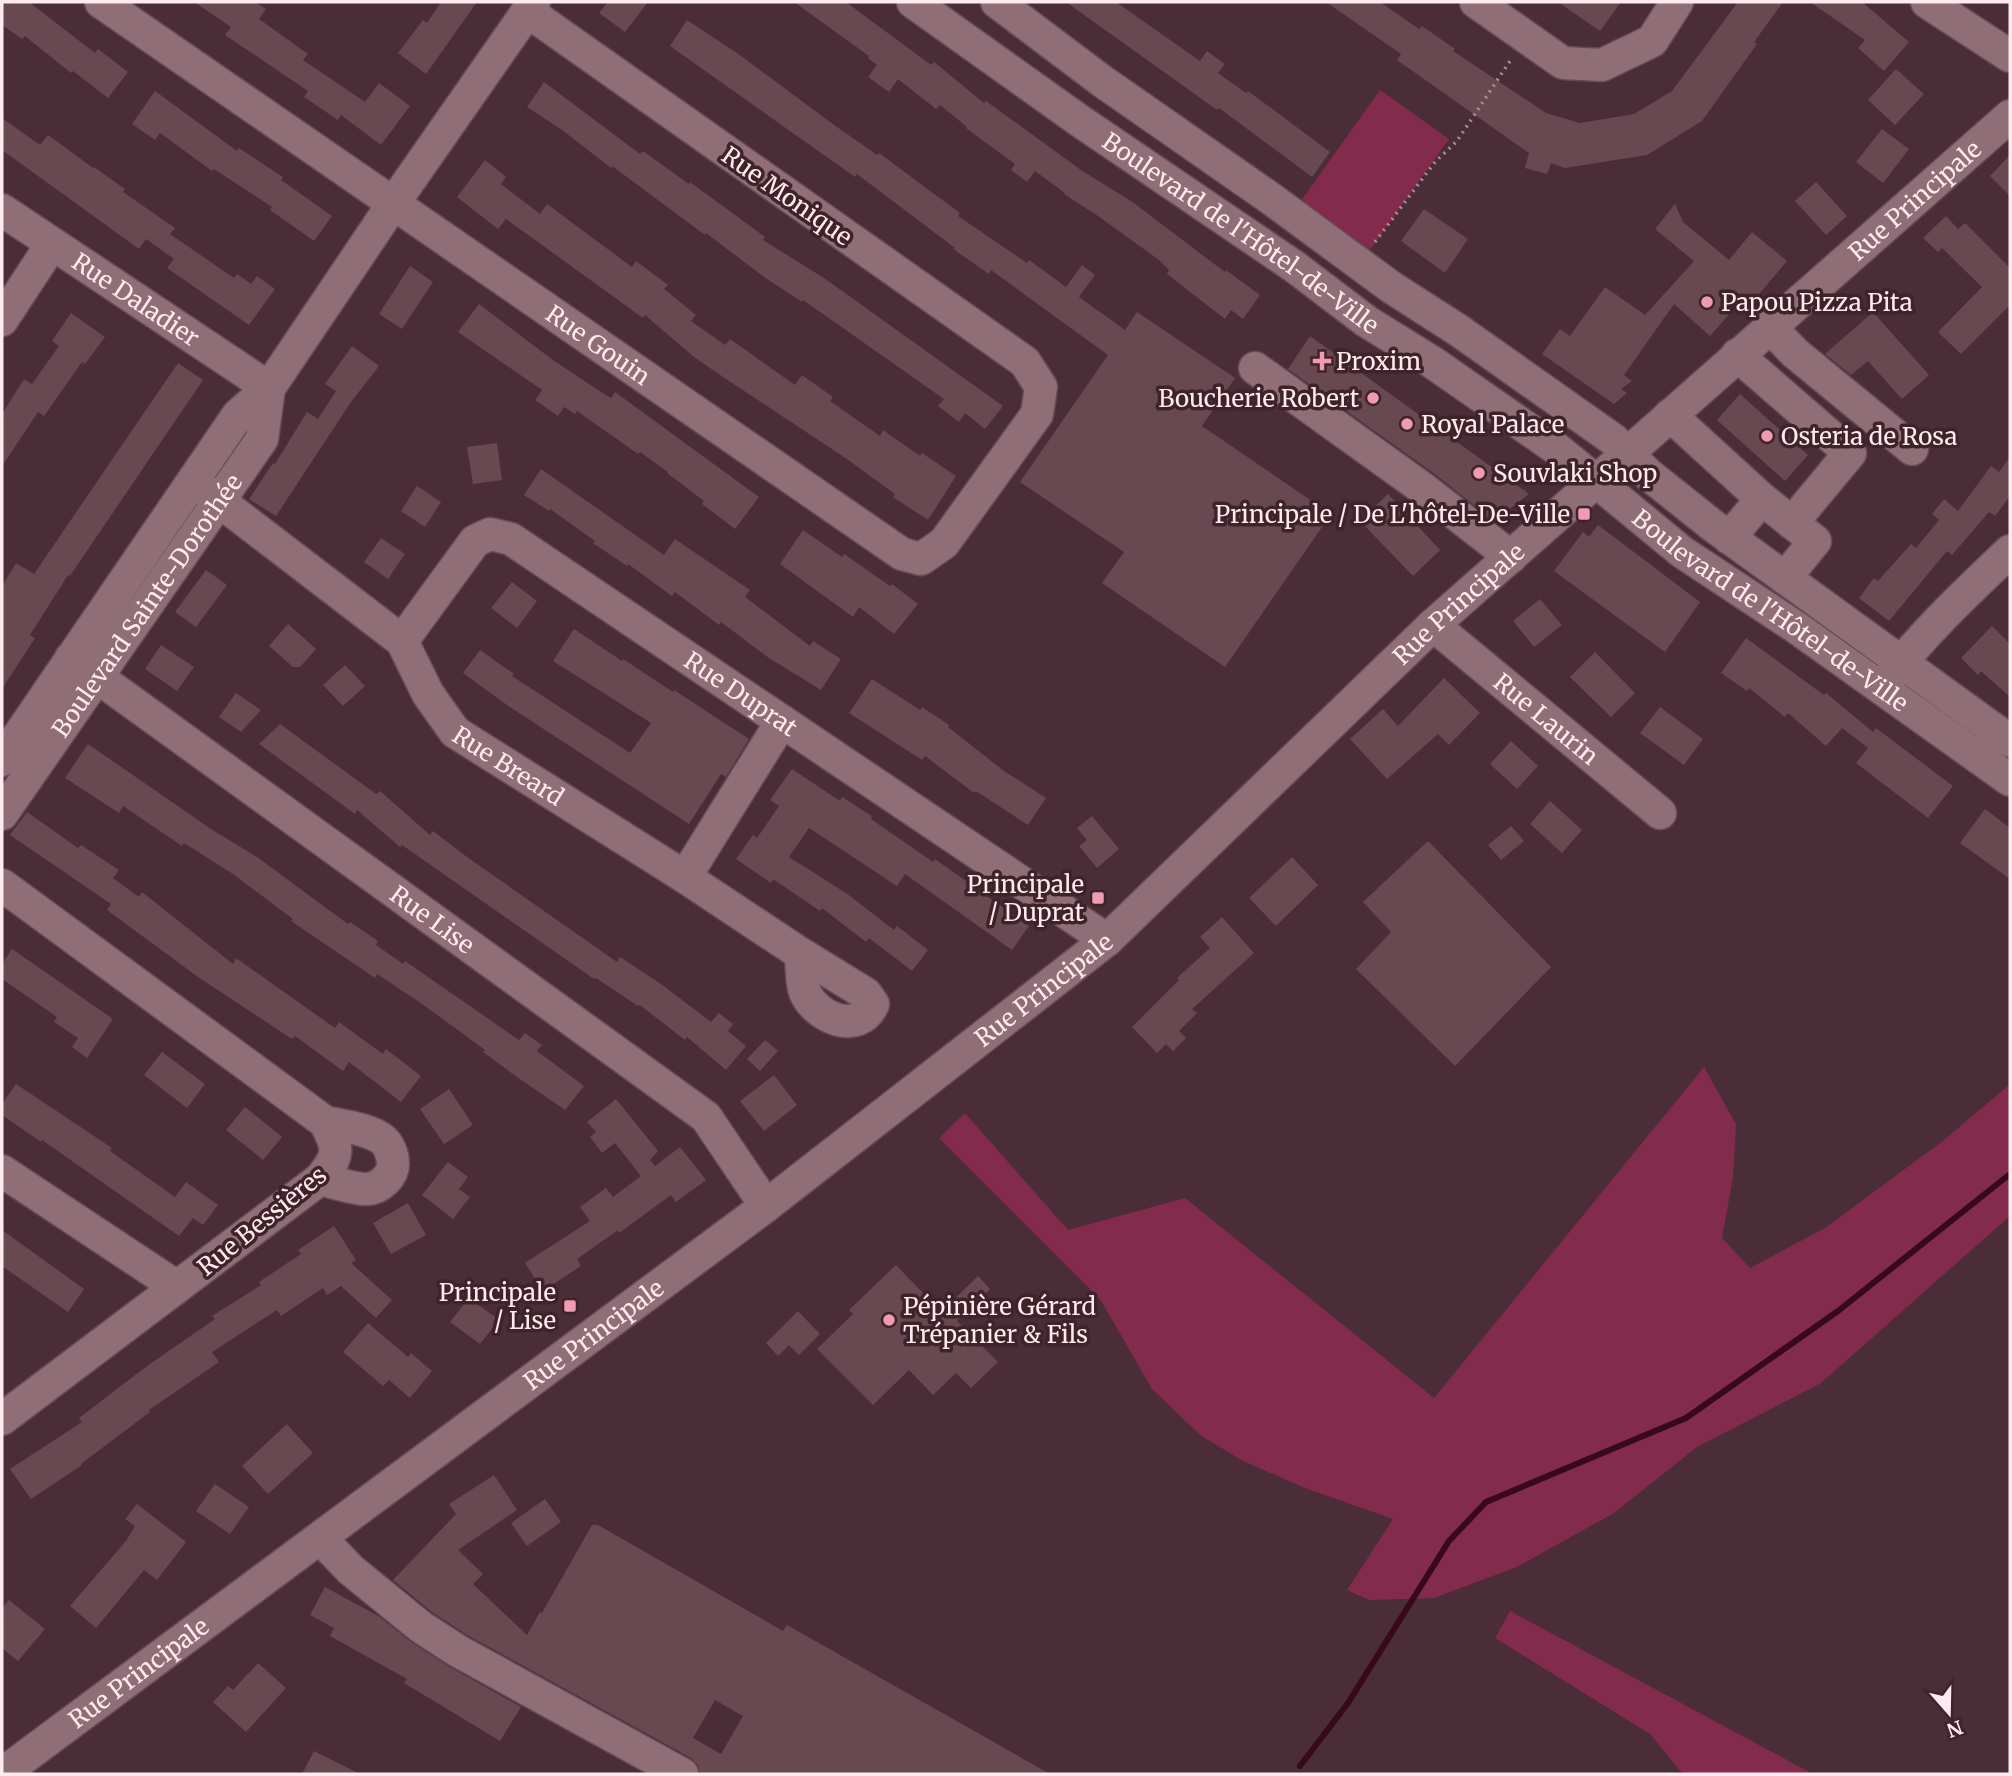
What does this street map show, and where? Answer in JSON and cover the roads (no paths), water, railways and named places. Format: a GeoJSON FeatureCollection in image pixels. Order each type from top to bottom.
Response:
{"type":"FeatureCollection","features":[{"type":"Feature","properties":{"kind":"street","name":"Rue Gouin"},"geometry":{"type":"LineString","coordinates":[[101,2],[902,554],[921,559],[944,543],[1037,414],[1041,387]]}},
{"type":"Feature","properties":{"kind":"street","name":"Boulevard de l'Hôtel-de-Ville"},"geometry":{"type":"LineString","coordinates":[[914,2],[1080,121],[1294,267],[1366,321],[1432,362],[1558,449],[1682,552],[1797,628],[2010,780]]}},
{"type":"Feature","properties":{"kind":"street","name":"Boulevard de l'Hôtel-de-Ville"},"geometry":{"type":"LineString","coordinates":[[997,2],[1102,82],[1391,287],[1458,330],[1614,440],[1648,474],[1729,538],[2010,741]]}},
{"type":"Feature","properties":{"kind":"street"},"geometry":{"type":"LineString","coordinates":[[1476,2],[1563,63],[1602,65],[1652,41],[1677,2]]}},
{"type":"Feature","properties":{"kind":"street"},"geometry":{"type":"LineString","coordinates":[[1927,2],[2010,56]]}},
{"type":"Feature","properties":{"kind":"street","name":"Boulevard Sainte-Dorothée"},"geometry":{"type":"LineString","coordinates":[[2,760],[238,415],[269,388],[530,6]]}},
{"type":"Feature","properties":{"kind":"street","name":"Rue Monique"},"geometry":{"type":"LineString","coordinates":[[530,6],[1025,362],[1041,387]]}},
{"type":"Feature","properties":{"kind":"street","name":"Rue Principale"},"geometry":{"type":"LineString","coordinates":[[2,1773],[766,1206],[1107,940],[1433,625],[2010,116]]}},
{"type":"Feature","properties":{"kind":"street","name":"Rue Daladier"},"geometry":{"type":"LineString","coordinates":[[2,210],[269,388]]}},
{"type":"Feature","properties":{"kind":"street"},"geometry":{"type":"LineString","coordinates":[[2,320],[52,244]]}},
{"type":"Feature","properties":{"kind":"street"},"geometry":{"type":"LineString","coordinates":[[1366,321],[1391,287]]}},
{"type":"Feature","properties":{"kind":"street"},"geometry":{"type":"LineString","coordinates":[[1769,326],[1795,353],[1913,449]]}},
{"type":"Feature","properties":{"kind":"street"},"geometry":{"type":"LineString","coordinates":[[1432,362],[1458,330]]}},
{"type":"Feature","properties":{"kind":"street"},"geometry":{"type":"LineString","coordinates":[[1737,355],[1850,453],[1792,523]]}},
{"type":"Feature","properties":{"kind":"street"},"geometry":{"type":"LineString","coordinates":[[1255,368],[1425,490],[1511,557]]}},
{"type":"Feature","properties":{"kind":"street","name":"Boulevard Sainte-Dorothée"},"geometry":{"type":"LineString","coordinates":[[2,814],[262,439],[269,388]]}},
{"type":"Feature","properties":{"kind":"street"},"geometry":{"type":"LineString","coordinates":[[1670,415],[1762,499],[1815,541],[1785,578]]}},
{"type":"Feature","properties":{"kind":"street","name":"Rue Breard"},"geometry":{"type":"LineString","coordinates":[[193,481],[402,641],[428,694],[455,732],[685,877],[801,954]]}},
{"type":"Feature","properties":{"kind":"street"},"geometry":{"type":"LineString","coordinates":[[1729,538],[1762,499]]}},
{"type":"Feature","properties":{"kind":"street","name":"Rue Duprat"},"geometry":{"type":"LineString","coordinates":[[402,641],[475,541],[490,534],[510,539],[1107,940]]}},
{"type":"Feature","properties":{"kind":"street"},"geometry":{"type":"LineString","coordinates":[[1882,689],[1942,616],[2010,551]]}},
{"type":"Feature","properties":{"kind":"street","name":"Rue Laurin"},"geometry":{"type":"LineString","coordinates":[[1433,625],[1660,813]]}},
{"type":"Feature","properties":{"kind":"street","name":"Rue Lise"},"geometry":{"type":"LineString","coordinates":[[71,659],[706,1117],[766,1206]]}},
{"type":"Feature","properties":{"kind":"street"},"geometry":{"type":"LineString","coordinates":[[685,877],[782,721]]}},
{"type":"Feature","properties":{"kind":"street"},"geometry":{"type":"LineString","coordinates":[[2,885],[325,1122],[360,1130],[382,1139],[389,1147],[393,1163],[391,1173],[382,1184],[368,1189],[320,1179]]}},
{"type":"Feature","properties":{"kind":"street","name":"Rue Bessières"},"geometry":{"type":"LineString","coordinates":[[2,1419],[320,1179],[333,1164],[337,1144],[325,1122]]}},
{"type":"Feature","properties":{"kind":"street"},"geometry":{"type":"LineString","coordinates":[[2,1171],[177,1287]]}},
{"type":"Feature","properties":{"kind":"street"},"geometry":{"type":"LineString","coordinates":[[320,1538],[351,1570],[421,1627],[682,1774]]}},
{"type":"Feature","properties":{"kind":"waterway"},"geometry":{"type":"LineString","coordinates":[[1300,1766],[1348,1703],[1449,1541],[1486,1502],[1686,1418],[1838,1311],[2010,1174]]}},
{"type":"Feature","properties":{"kind":"place","name":"Papou Pizza Pita"},"geometry":{"type":"Point","coordinates":[1707,302]}},
{"type":"Feature","properties":{"kind":"place","name":"Proxim"},"geometry":{"type":"Point","coordinates":[1322,361]}},
{"type":"Feature","properties":{"kind":"place","name":"Boucherie Robert"},"geometry":{"type":"Point","coordinates":[1373,398]}},
{"type":"Feature","properties":{"kind":"place","name":"Royal Palace"},"geometry":{"type":"Point","coordinates":[1407,424]}},
{"type":"Feature","properties":{"kind":"place","name":"Osteria de Rosa"},"geometry":{"type":"Point","coordinates":[1767,436]}},
{"type":"Feature","properties":{"kind":"place","name":"Souvlaki Shop"},"geometry":{"type":"Point","coordinates":[1479,473]}},
{"type":"Feature","properties":{"kind":"place","name":"Principale / De L'hôtel-De-Ville"},"geometry":{"type":"Point","coordinates":[1584,514]}},
{"type":"Feature","properties":{"kind":"place","name":"Principale / Duprat"},"geometry":{"type":"Point","coordinates":[1098,898]}},
{"type":"Feature","properties":{"kind":"place","name":"Principale / Lise"},"geometry":{"type":"Point","coordinates":[570,1306]}},
{"type":"Feature","properties":{"kind":"place","name":"Pépinière Gérard Trépanier & Fils"},"geometry":{"type":"Point","coordinates":[889,1320]}}]}
